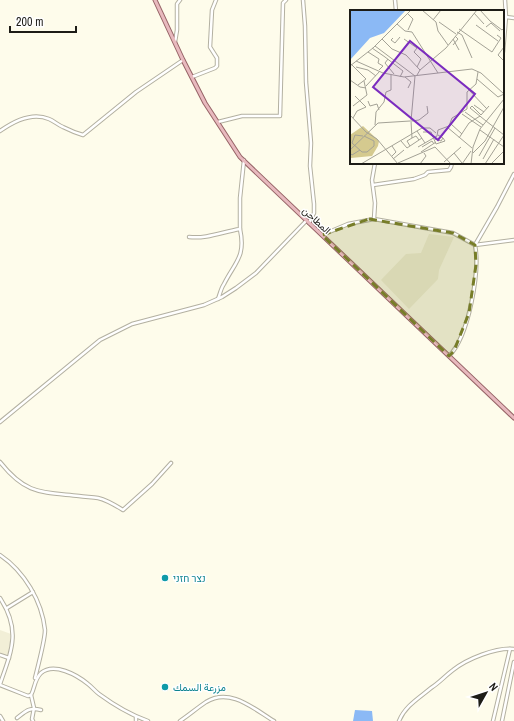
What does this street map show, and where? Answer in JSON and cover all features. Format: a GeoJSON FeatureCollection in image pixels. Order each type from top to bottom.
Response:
{"type":"FeatureCollection","features":[{"type":"Feature","properties":{"kind":"main road","name":"المطاحن"},"geometry":{"type":"LineString","coordinates":[[155,0],[183,60],[210,112],[240,157],[514,418]]}},
{"type":"Feature","properties":{"kind":"street"},"geometry":{"type":"LineString","coordinates":[[175,42],[177,30],[177,4],[180,0]]}},
{"type":"Feature","properties":{"kind":"street"},"geometry":{"type":"LineString","coordinates":[[192,77],[218,66],[217,58],[210,47],[212,10],[216,0]]}},
{"type":"Feature","properties":{"kind":"street"},"geometry":{"type":"LineString","coordinates":[[218,122],[242,116],[280,116],[283,3],[286,0]]}},
{"type":"Feature","properties":{"kind":"street"},"geometry":{"type":"LineString","coordinates":[[0,422],[100,340],[132,324],[190,310],[218,299],[236,288],[256,273],[307,222],[314,213],[310,166],[311,143],[306,82],[306,26],[303,0]]}},
{"type":"Feature","properties":{"kind":"street"},"geometry":{"type":"LineString","coordinates":[[395,0],[396,10]]}},
{"type":"Feature","properties":{"kind":"street"},"geometry":{"type":"LineString","coordinates":[[504,40],[506,17],[505,0]]}},
{"type":"Feature","properties":{"kind":"street"},"geometry":{"type":"LineString","coordinates":[[506,17],[514,18]]}},
{"type":"Feature","properties":{"kind":"street"},"geometry":{"type":"LineString","coordinates":[[0,131],[11,123],[37,116],[49,119],[63,128],[83,135],[136,92],[183,60]]}},
{"type":"Feature","properties":{"kind":"street"},"geometry":{"type":"LineString","coordinates":[[218,299],[224,284],[241,254],[242,240],[240,229],[240,198],[244,160]]}},
{"type":"Feature","properties":{"kind":"street"},"geometry":{"type":"LineString","coordinates":[[374,219],[375,203],[372,180],[376,164]]}},
{"type":"Feature","properties":{"kind":"street"},"geometry":{"type":"LineString","coordinates":[[373,185],[414,179],[425,175],[428,172],[449,170],[452,164]]}},
{"type":"Feature","properties":{"kind":"street"},"geometry":{"type":"LineString","coordinates":[[450,356],[459,342],[469,313],[476,265],[475,245],[495,212],[514,174]]}},
{"type":"Feature","properties":{"kind":"street"},"geometry":{"type":"LineString","coordinates":[[322,235],[348,224],[374,219],[453,233],[475,245],[514,240]]}},
{"type":"Feature","properties":{"kind":"street"},"geometry":{"type":"LineString","coordinates":[[189,237],[205,237],[240,229]]}},
{"type":"Feature","properties":{"kind":"street"},"geometry":{"type":"LineString","coordinates":[[0,462],[17,480],[32,489],[45,493],[97,498],[108,501],[123,510],[152,484],[171,463]]}},
{"type":"Feature","properties":{"kind":"street"},"geometry":{"type":"LineString","coordinates":[[0,555],[22,575],[33,592],[38,603],[45,631],[31,695],[34,708],[32,718],[33,721]]}},
{"type":"Feature","properties":{"kind":"street"},"geometry":{"type":"LineString","coordinates":[[7,608],[33,592]]}},
{"type":"Feature","properties":{"kind":"street"},"geometry":{"type":"LineString","coordinates":[[0,598],[7,608],[11,620],[13,635],[11,651],[0,684],[28,696],[31,695]]}},
{"type":"Feature","properties":{"kind":"street"},"geometry":{"type":"LineString","coordinates":[[493,721],[510,649]]}},
{"type":"Feature","properties":{"kind":"street"},"geometry":{"type":"LineString","coordinates":[[398,721],[401,714],[408,706],[453,670],[478,657],[500,650],[514,649]]}},
{"type":"Feature","properties":{"kind":"street"},"geometry":{"type":"LineString","coordinates":[[0,655],[9,658]]}},
{"type":"Feature","properties":{"kind":"street"},"geometry":{"type":"LineString","coordinates":[[502,721],[514,662]]}},
{"type":"Feature","properties":{"kind":"street"},"geometry":{"type":"LineString","coordinates":[[35,681],[39,674],[48,670],[53,669],[65,671],[82,679],[100,695],[136,717],[148,721]]}},
{"type":"Feature","properties":{"kind":"street"},"geometry":{"type":"LineString","coordinates":[[180,721],[206,702],[215,698],[229,697],[243,701],[274,721]]}},
{"type":"Feature","properties":{"kind":"street"},"geometry":{"type":"LineString","coordinates":[[17,718],[30,709],[34,708],[41,710]]}},
{"type":"Feature","properties":{"kind":"street"},"geometry":{"type":"LineString","coordinates":[[0,716],[3,721]]}},
{"type":"Feature","properties":{"kind":"highlighted area"},"geometry":{"type":"Polygon","coordinates":[[[369,219],[453,233],[475,245],[476,265],[469,313],[454,351],[449,356],[322,235],[369,219]]]}},
{"type":"Feature","properties":{"kind":"shaded area"},"geometry":{"type":"Polygon","coordinates":[[[429,234],[454,237],[439,270],[438,279],[409,309],[381,280],[406,254],[421,253],[429,234]]]}},
{"type":"Feature","properties":{"kind":"shaded area"},"geometry":{"type":"Polygon","coordinates":[[[0,630],[11,634],[9,653],[6,655],[0,653],[0,630]]]}},
{"type":"Feature","properties":{"kind":"water"},"geometry":{"type":"Polygon","coordinates":[[[355,710],[372,711],[373,721],[353,721],[355,710]]]}},
{"type":"Feature","properties":{"kind":"place","name":"נצר חזני"},"geometry":{"type":"Point","coordinates":[165,578]}},
{"type":"Feature","properties":{"kind":"place","name":"مزرعة السمك"},"geometry":{"type":"Point","coordinates":[165,687]}}]}
